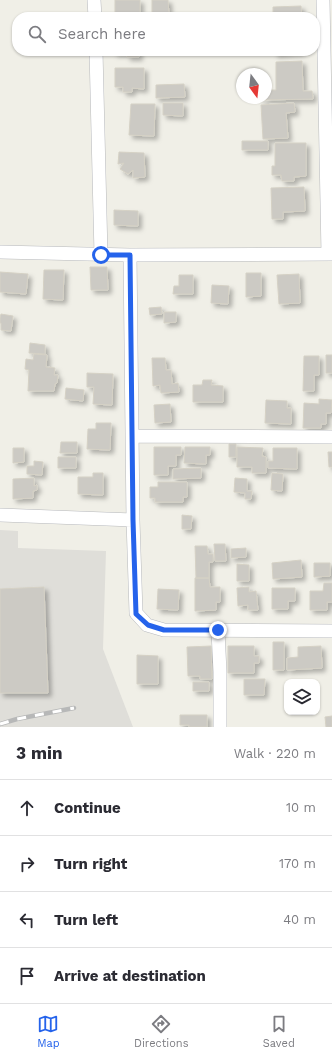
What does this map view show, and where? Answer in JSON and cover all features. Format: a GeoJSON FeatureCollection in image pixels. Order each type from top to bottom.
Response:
{"type":"FeatureCollection","features":[{"type":"Feature","properties":{"kind":"street"},"geometry":{"type":"LineString","coordinates":[[94,0],[95,12]]}},
{"type":"Feature","properties":{"kind":"street"},"geometry":{"type":"LineString","coordinates":[[0,252],[101,255],[330,254],[323,0]]}},
{"type":"Feature","properties":{"kind":"street"},"geometry":{"type":"LineString","coordinates":[[96,56],[101,255]]}},
{"type":"Feature","properties":{"kind":"street"},"geometry":{"type":"LineString","coordinates":[[130,255],[133,520],[136,614],[148,625],[164,630],[332,631]]}},
{"type":"Feature","properties":{"kind":"street"},"geometry":{"type":"LineString","coordinates":[[132,436],[332,438]]}},
{"type":"Feature","properties":{"kind":"street"},"geometry":{"type":"LineString","coordinates":[[0,515],[133,520]]}},
{"type":"Feature","properties":{"kind":"street"},"geometry":{"type":"LineString","coordinates":[[218,630],[220,727]]}},
{"type":"Feature","properties":{"kind":"shaded area"},"geometry":{"type":"Polygon","coordinates":[[[0,530],[18,531],[18,548],[106,551],[103,649],[133,727],[0,727],[0,530]]]}},
{"type":"Feature","properties":{"kind":"building"},"geometry":{"type":"Polygon","coordinates":[[[115,0],[140,0],[140,12],[115,12],[115,0]]]}},
{"type":"Feature","properties":{"kind":"building"},"geometry":{"type":"Polygon","coordinates":[[[152,0],[168,0],[169,12],[152,12],[152,0]]]}},
{"type":"Feature","properties":{"kind":"building"},"geometry":{"type":"Polygon","coordinates":[[[301,6],[302,12],[273,12],[273,7],[301,6]]]}},
{"type":"Feature","properties":{"kind":"building"},"geometry":{"type":"Polygon","coordinates":[[[127,56],[139,56],[139,57],[127,56]]]}},
{"type":"Feature","properties":{"kind":"building"},"geometry":{"type":"Polygon","coordinates":[[[302,61],[303,91],[312,91],[313,99],[272,100],[272,90],[276,90],[276,62],[302,61]]]}},
{"type":"Feature","properties":{"kind":"building"},"geometry":{"type":"Polygon","coordinates":[[[115,68],[144,68],[144,89],[132,88],[132,92],[123,92],[123,87],[115,87],[115,68]]]}},
{"type":"Feature","properties":{"kind":"building"},"geometry":{"type":"Polygon","coordinates":[[[184,84],[185,97],[156,98],[156,85],[184,84]]]}},
{"type":"Feature","properties":{"kind":"building"},"geometry":{"type":"Polygon","coordinates":[[[163,103],[183,103],[183,116],[163,115],[163,103]]]}},
{"type":"Feature","properties":{"kind":"building"},"geometry":{"type":"Polygon","coordinates":[[[294,103],[295,112],[286,113],[288,138],[263,139],[261,105],[294,103]]]}},
{"type":"Feature","properties":{"kind":"building"},"geometry":{"type":"Polygon","coordinates":[[[131,104],[155,104],[154,136],[129,135],[131,104]]]}},
{"type":"Feature","properties":{"kind":"building"},"geometry":{"type":"Polygon","coordinates":[[[242,141],[268,141],[268,150],[242,150],[242,141]]]}},
{"type":"Feature","properties":{"kind":"building"},"geometry":{"type":"Polygon","coordinates":[[[275,143],[306,143],[306,176],[294,177],[294,181],[282,181],[281,175],[272,175],[272,166],[275,166],[275,143]]]}},
{"type":"Feature","properties":{"kind":"building"},"geometry":{"type":"Polygon","coordinates":[[[119,152],[144,153],[145,177],[133,178],[133,170],[128,174],[120,169],[124,163],[118,164],[119,152]]]}},
{"type":"Feature","properties":{"kind":"building"},"geometry":{"type":"Polygon","coordinates":[[[304,187],[305,211],[283,212],[283,219],[272,219],[271,188],[304,187]]]}},
{"type":"Feature","properties":{"kind":"building"},"geometry":{"type":"Polygon","coordinates":[[[114,210],[138,211],[138,226],[114,225],[114,210]]]}},
{"type":"Feature","properties":{"kind":"building"},"geometry":{"type":"Polygon","coordinates":[[[90,267],[107,267],[108,290],[91,290],[90,267]]]}},
{"type":"Feature","properties":{"kind":"building"},"geometry":{"type":"Polygon","coordinates":[[[44,270],[64,270],[63,300],[43,299],[44,270]]]}},
{"type":"Feature","properties":{"kind":"building"},"geometry":{"type":"Polygon","coordinates":[[[0,272],[28,274],[26,294],[0,292],[0,272]]]}},
{"type":"Feature","properties":{"kind":"building"},"geometry":{"type":"Polygon","coordinates":[[[246,273],[261,273],[261,296],[246,297],[246,273]]]}},
{"type":"Feature","properties":{"kind":"building"},"geometry":{"type":"Polygon","coordinates":[[[299,274],[300,303],[279,304],[277,275],[299,274]]]}},
{"type":"Feature","properties":{"kind":"building"},"geometry":{"type":"Polygon","coordinates":[[[179,275],[193,275],[193,294],[173,294],[174,286],[179,286],[179,275]]]}},
{"type":"Feature","properties":{"kind":"building"},"geometry":{"type":"Polygon","coordinates":[[[212,285],[229,286],[228,304],[211,303],[212,285]]]}},
{"type":"Feature","properties":{"kind":"building"},"geometry":{"type":"Polygon","coordinates":[[[161,307],[162,314],[150,315],[149,308],[161,307]]]}},
{"type":"Feature","properties":{"kind":"building"},"geometry":{"type":"Polygon","coordinates":[[[164,312],[176,312],[176,322],[164,323],[164,312]]]}},
{"type":"Feature","properties":{"kind":"building"},"geometry":{"type":"Polygon","coordinates":[[[1,314],[13,316],[11,331],[1,330],[1,314]]]}},
{"type":"Feature","properties":{"kind":"building"},"geometry":{"type":"Polygon","coordinates":[[[30,343],[45,345],[45,354],[29,353],[30,343]]]}},
{"type":"Feature","properties":{"kind":"building"},"geometry":{"type":"Polygon","coordinates":[[[34,354],[47,355],[46,367],[55,368],[54,375],[58,375],[54,391],[28,391],[29,370],[25,369],[26,359],[33,360],[34,354]]]}},
{"type":"Feature","properties":{"kind":"building"},"geometry":{"type":"Polygon","coordinates":[[[326,355],[332,355],[332,373],[326,373],[326,355]]]}},
{"type":"Feature","properties":{"kind":"building"},"geometry":{"type":"Polygon","coordinates":[[[304,356],[319,356],[319,375],[314,375],[314,391],[303,391],[304,356]]]}},
{"type":"Feature","properties":{"kind":"building"},"geometry":{"type":"Polygon","coordinates":[[[152,358],[165,358],[166,370],[171,370],[172,384],[178,383],[179,392],[161,393],[160,385],[153,386],[152,358]]]}},
{"type":"Feature","properties":{"kind":"building"},"geometry":{"type":"Polygon","coordinates":[[[87,373],[113,374],[112,405],[93,404],[94,387],[87,387],[87,373]]]}},
{"type":"Feature","properties":{"kind":"building"},"geometry":{"type":"Polygon","coordinates":[[[203,380],[212,380],[211,385],[223,386],[223,402],[193,402],[193,385],[202,385],[203,380]]]}},
{"type":"Feature","properties":{"kind":"building"},"geometry":{"type":"Polygon","coordinates":[[[66,388],[84,390],[83,401],[65,399],[66,388]]]}},
{"type":"Feature","properties":{"kind":"building"},"geometry":{"type":"Polygon","coordinates":[[[319,399],[332,400],[331,413],[326,413],[326,424],[321,424],[321,428],[303,428],[304,403],[319,404],[319,399]]]}},
{"type":"Feature","properties":{"kind":"building"},"geometry":{"type":"Polygon","coordinates":[[[266,400],[287,401],[287,408],[291,408],[291,424],[265,423],[266,400]]]}},
{"type":"Feature","properties":{"kind":"building"},"geometry":{"type":"Polygon","coordinates":[[[170,404],[171,422],[155,423],[154,405],[170,404]]]}},
{"type":"Feature","properties":{"kind":"building"},"geometry":{"type":"Polygon","coordinates":[[[96,423],[111,423],[110,450],[87,449],[88,429],[96,429],[96,423]]]}},
{"type":"Feature","properties":{"kind":"building"},"geometry":{"type":"Polygon","coordinates":[[[61,442],[77,442],[77,453],[60,453],[61,442]]]}},
{"type":"Feature","properties":{"kind":"building"},"geometry":{"type":"Polygon","coordinates":[[[229,444],[236,444],[236,457],[229,457],[229,444]]]}},
{"type":"Feature","properties":{"kind":"building"},"geometry":{"type":"Polygon","coordinates":[[[154,447],[181,447],[181,455],[176,455],[176,466],[168,466],[168,475],[154,475],[154,447]]]}},
{"type":"Feature","properties":{"kind":"building"},"geometry":{"type":"Polygon","coordinates":[[[185,447],[210,447],[210,455],[206,455],[206,464],[184,463],[185,447]]]}},
{"type":"Feature","properties":{"kind":"building"},"geometry":{"type":"Polygon","coordinates":[[[237,447],[263,448],[262,456],[266,457],[266,473],[252,473],[252,467],[237,467],[237,447]]]}},
{"type":"Feature","properties":{"kind":"building"},"geometry":{"type":"Polygon","coordinates":[[[13,448],[24,448],[24,462],[13,463],[13,448]]]}},
{"type":"Feature","properties":{"kind":"building"},"geometry":{"type":"Polygon","coordinates":[[[273,448],[297,448],[297,469],[268,468],[268,461],[273,461],[273,448]]]}},
{"type":"Feature","properties":{"kind":"building"},"geometry":{"type":"Polygon","coordinates":[[[328,452],[332,452],[332,467],[329,467],[328,452]]]}},
{"type":"Feature","properties":{"kind":"building"},"geometry":{"type":"Polygon","coordinates":[[[58,457],[76,457],[76,468],[58,468],[58,457]]]}},
{"type":"Feature","properties":{"kind":"building"},"geometry":{"type":"Polygon","coordinates":[[[34,461],[43,462],[42,475],[27,474],[27,466],[34,466],[34,461]]]}},
{"type":"Feature","properties":{"kind":"building"},"geometry":{"type":"Polygon","coordinates":[[[201,468],[201,478],[173,479],[173,469],[201,468]]]}},
{"type":"Feature","properties":{"kind":"building"},"geometry":{"type":"Polygon","coordinates":[[[93,473],[103,473],[103,495],[78,494],[78,477],[93,477],[93,473]]]}},
{"type":"Feature","properties":{"kind":"building"},"geometry":{"type":"Polygon","coordinates":[[[272,473],[283,474],[282,491],[271,490],[272,473]]]}},
{"type":"Feature","properties":{"kind":"building"},"geometry":{"type":"Polygon","coordinates":[[[34,478],[34,486],[37,485],[37,490],[33,491],[33,498],[13,499],[13,479],[34,478]]]}},
{"type":"Feature","properties":{"kind":"building"},"geometry":{"type":"Polygon","coordinates":[[[235,478],[247,479],[247,491],[252,491],[251,499],[245,499],[245,493],[234,492],[235,478]]]}},
{"type":"Feature","properties":{"kind":"building"},"geometry":{"type":"Polygon","coordinates":[[[158,482],[187,482],[187,497],[183,497],[183,502],[155,502],[155,498],[150,498],[150,487],[158,487],[158,482]]]}},
{"type":"Feature","properties":{"kind":"building"},"geometry":{"type":"Polygon","coordinates":[[[182,515],[192,516],[191,529],[182,529],[182,515]]]}},
{"type":"Feature","properties":{"kind":"building"},"geometry":{"type":"Polygon","coordinates":[[[214,544],[225,544],[226,561],[215,561],[214,544]]]}},
{"type":"Feature","properties":{"kind":"building"},"geometry":{"type":"Polygon","coordinates":[[[195,546],[207,546],[208,554],[213,554],[213,562],[209,562],[209,578],[196,578],[195,546]]]}},
{"type":"Feature","properties":{"kind":"building"},"geometry":{"type":"Polygon","coordinates":[[[246,548],[246,557],[231,558],[231,549],[246,548]]]}},
{"type":"Feature","properties":{"kind":"building"},"geometry":{"type":"Polygon","coordinates":[[[301,560],[302,577],[273,579],[272,563],[301,560]]]}},
{"type":"Feature","properties":{"kind":"building"},"geometry":{"type":"Polygon","coordinates":[[[314,563],[330,563],[330,576],[314,577],[314,563]]]}},
{"type":"Feature","properties":{"kind":"building"},"geometry":{"type":"Polygon","coordinates":[[[237,564],[249,565],[249,581],[237,581],[237,564]]]}},
{"type":"Feature","properties":{"kind":"building"},"geometry":{"type":"Polygon","coordinates":[[[195,578],[209,578],[210,587],[220,587],[220,602],[216,602],[216,610],[195,611],[195,578]]]}},
{"type":"Feature","properties":{"kind":"building"},"geometry":{"type":"Polygon","coordinates":[[[324,583],[332,583],[332,602],[327,602],[327,610],[310,610],[310,591],[323,591],[324,583]]]}},
{"type":"Feature","properties":{"kind":"building"},"geometry":{"type":"Polygon","coordinates":[[[44,587],[48,693],[0,693],[0,589],[44,587]]]}},
{"type":"Feature","properties":{"kind":"building"},"geometry":{"type":"Polygon","coordinates":[[[249,587],[249,592],[256,591],[258,610],[248,610],[248,605],[238,606],[237,588],[249,587]]]}},
{"type":"Feature","properties":{"kind":"building"},"geometry":{"type":"Polygon","coordinates":[[[272,588],[295,588],[295,601],[288,601],[288,609],[272,609],[272,588]]]}},
{"type":"Feature","properties":{"kind":"building"},"geometry":{"type":"Polygon","coordinates":[[[158,589],[179,590],[178,610],[157,609],[158,589]]]}},
{"type":"Feature","properties":{"kind":"building"},"geometry":{"type":"Polygon","coordinates":[[[273,642],[284,642],[284,670],[273,670],[273,642]]]}},
{"type":"Feature","properties":{"kind":"building"},"geometry":{"type":"Polygon","coordinates":[[[211,646],[212,679],[200,679],[200,676],[188,676],[187,647],[211,646]]]}},
{"type":"Feature","properties":{"kind":"building"},"geometry":{"type":"Polygon","coordinates":[[[228,646],[254,646],[254,656],[259,656],[259,663],[254,663],[254,673],[228,673],[228,646]]]}},
{"type":"Feature","properties":{"kind":"building"},"geometry":{"type":"Polygon","coordinates":[[[321,646],[322,668],[287,670],[287,658],[298,657],[298,647],[321,646]]]}},
{"type":"Feature","properties":{"kind":"building"},"geometry":{"type":"Polygon","coordinates":[[[137,655],[158,656],[158,684],[137,684],[137,655]]]}},
{"type":"Feature","properties":{"kind":"building"},"geometry":{"type":"Polygon","coordinates":[[[244,679],[265,679],[264,695],[244,695],[244,679]]]}},
{"type":"Feature","properties":{"kind":"building"},"geometry":{"type":"Polygon","coordinates":[[[193,682],[209,682],[209,691],[193,691],[193,682]]]}},
{"type":"Feature","properties":{"kind":"building"},"geometry":{"type":"Polygon","coordinates":[[[180,715],[207,715],[207,727],[189,727],[189,725],[180,725],[180,715]]]}},
{"type":"Feature","properties":{"kind":"building"},"geometry":{"type":"Polygon","coordinates":[[[332,716],[332,727],[326,727],[325,717],[332,716]]]}},
{"type":"Feature","properties":{"kind":"railway"},"geometry":{"type":"LineString","coordinates":[[0,724],[17,719],[74,708]]}},
{"type":"Feature","properties":{"kind":"route"},"geometry":{"type":"LineString","coordinates":[[101,255],[130,255],[133,520],[136,614],[148,625],[164,630],[218,630]]}}]}
